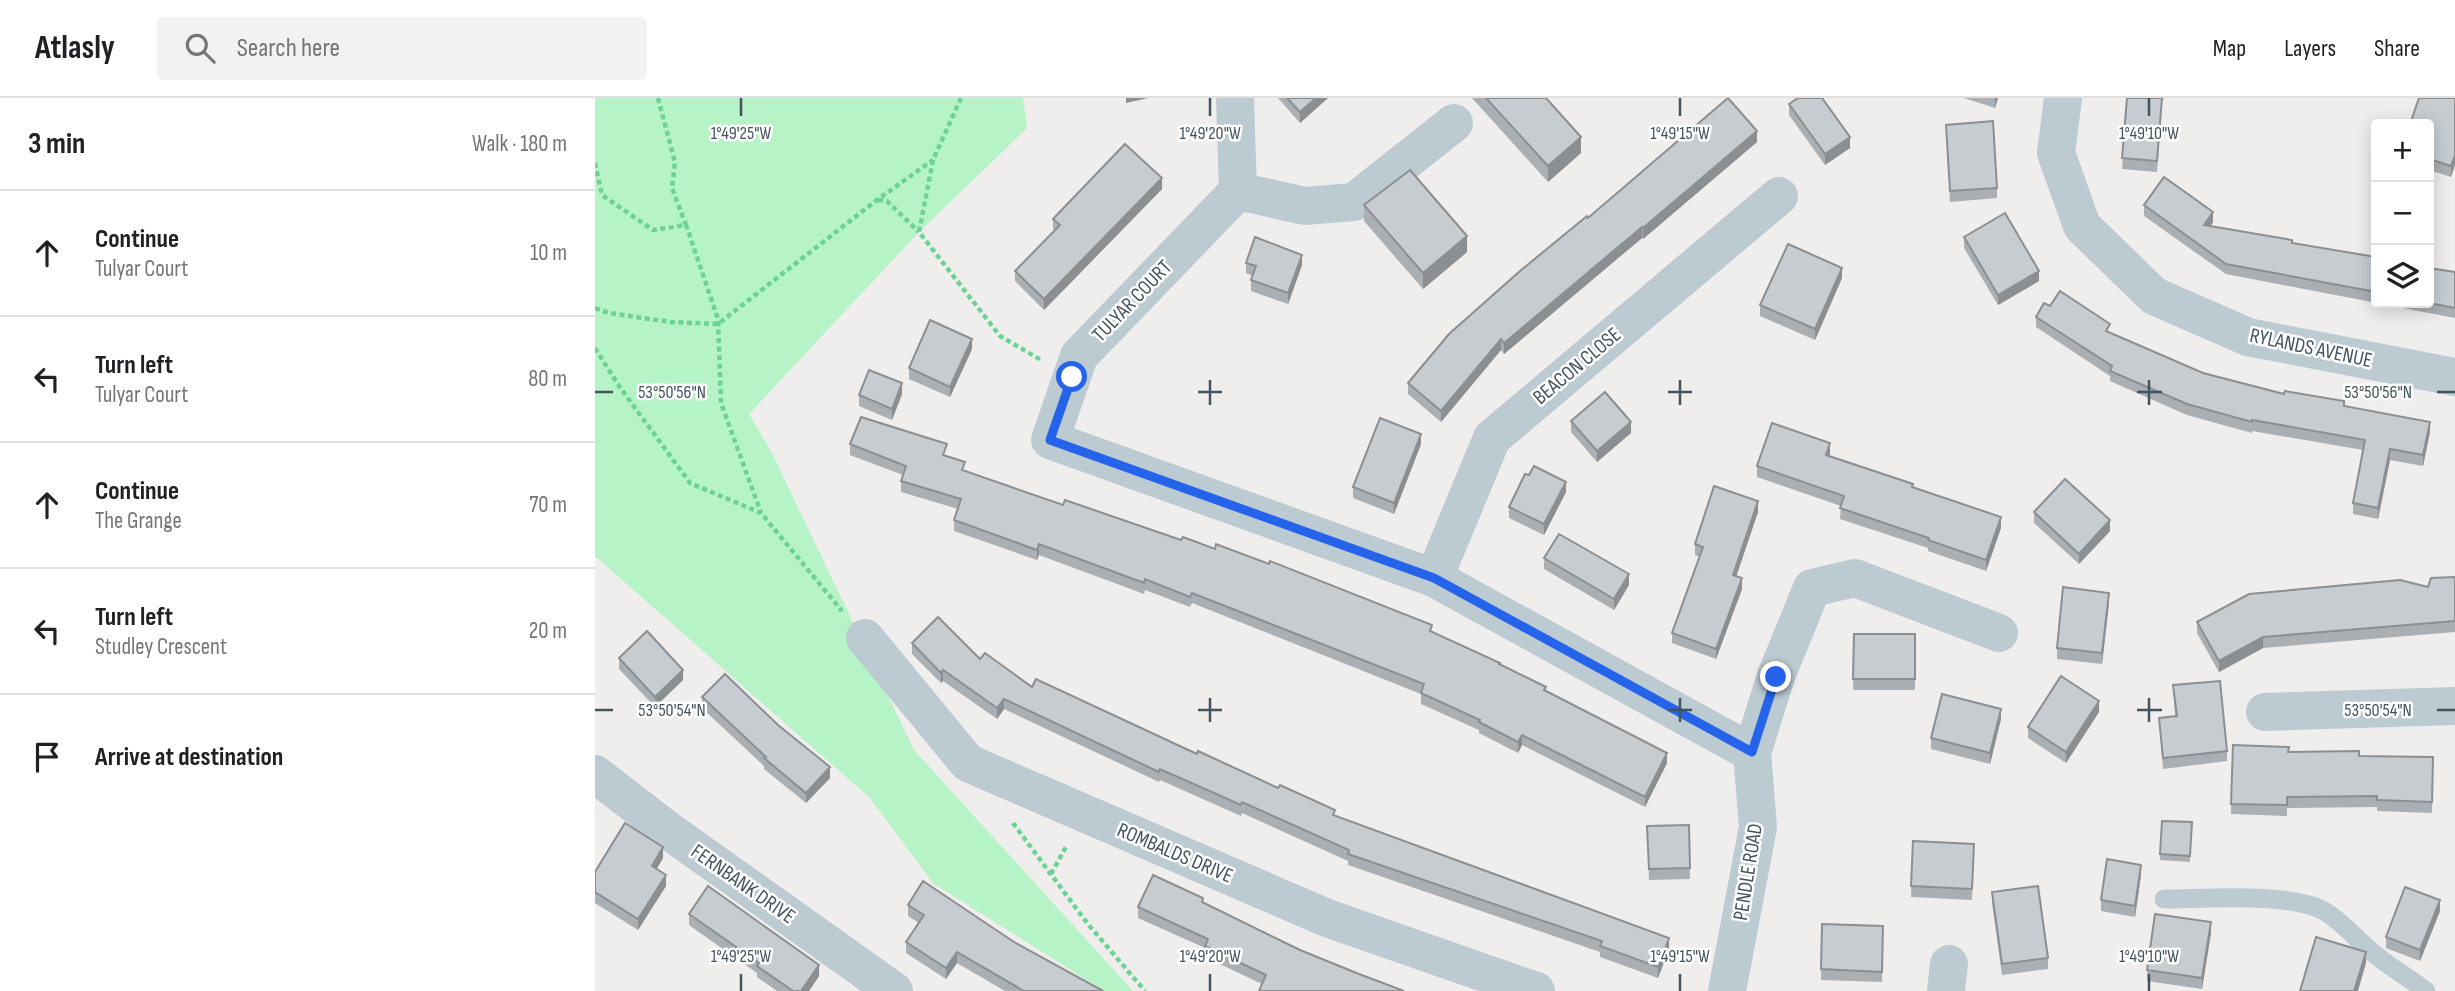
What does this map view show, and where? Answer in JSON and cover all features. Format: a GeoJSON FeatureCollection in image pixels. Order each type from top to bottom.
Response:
{"type":"FeatureCollection","features":[{"type":"Feature","properties":{"kind":"street"},"geometry":{"type":"LineString","coordinates":[[1235,98],[1238,191],[1305,206],[1354,202],[1454,123]]}},
{"type":"Feature","properties":{"kind":"street","name":"RYLANDS AVENUE"},"geometry":{"type":"LineString","coordinates":[[2063,98],[2056,153],[2082,226],[2154,296],[2248,337],[2455,377]]}},
{"type":"Feature","properties":{"kind":"street","name":"TULYAR COURT"},"geometry":{"type":"LineString","coordinates":[[1238,191],[1079,356],[1050,440],[1434,578]]}},
{"type":"Feature","properties":{"kind":"street","name":"BEACON CLOSE"},"geometry":{"type":"LineString","coordinates":[[1434,578],[1492,438],[1779,196]]}},
{"type":"Feature","properties":{"kind":"street"},"geometry":{"type":"LineString","coordinates":[[1434,578],[1752,752],[1776,677],[1812,588],[1855,578],[1999,633]]}},
{"type":"Feature","properties":{"kind":"street","name":"ROMBALDS DRIVE"},"geometry":{"type":"LineString","coordinates":[[865,638],[968,763],[1327,918],[1536,991]]}},
{"type":"Feature","properties":{"kind":"street"},"geometry":{"type":"LineString","coordinates":[[2265,712],[2455,706]]}},
{"type":"Feature","properties":{"kind":"street","name":"PENDLE ROAD"},"geometry":{"type":"LineString","coordinates":[[1727,991],[1758,827],[1752,752]]}},
{"type":"Feature","properties":{"kind":"street","name":"FERNBANK DRIVE"},"geometry":{"type":"LineString","coordinates":[[595,774],[669,831],[894,991]]}},
{"type":"Feature","properties":{"kind":"lane"},"geometry":{"type":"LineString","coordinates":[[2164,899],[2294,901],[2311,905],[2339,922],[2373,953],[2426,991]]}},
{"type":"Feature","properties":{"kind":"path"},"geometry":{"type":"LineString","coordinates":[[658,98],[675,162],[672,188],[718,324],[721,403],[761,513],[865,638]]}},
{"type":"Feature","properties":{"kind":"path"},"geometry":{"type":"LineString","coordinates":[[919,232],[933,160],[961,98]]}},
{"type":"Feature","properties":{"kind":"path"},"geometry":{"type":"LineString","coordinates":[[595,308],[609,313],[671,322],[718,324],[877,200],[933,160]]}},
{"type":"Feature","properties":{"kind":"path"},"geometry":{"type":"LineString","coordinates":[[595,163],[602,195],[653,230],[686,225]]}},
{"type":"Feature","properties":{"kind":"path"},"geometry":{"type":"LineString","coordinates":[[877,200],[887,201],[919,232],[1000,336],[1072,377]]}},
{"type":"Feature","properties":{"kind":"path"},"geometry":{"type":"LineString","coordinates":[[595,348],[619,386],[690,483],[761,513]]}},
{"type":"Feature","properties":{"kind":"path"},"geometry":{"type":"LineString","coordinates":[[1010,819],[1087,923],[1145,991]]}},
{"type":"Feature","properties":{"kind":"green space"},"geometry":{"type":"Polygon","coordinates":[[[595,98],[1023,98],[1027,128],[919,232],[749,414],[772,453],[914,750],[1133,991],[1104,991],[933,883],[869,797],[595,556],[595,98]]]}},
{"type":"Feature","properties":{"kind":"building"},"geometry":{"type":"Polygon","coordinates":[[[1287,98],[1316,98],[1300,112],[1287,98]]]}},
{"type":"Feature","properties":{"kind":"building"},"geometry":{"type":"Polygon","coordinates":[[[1486,98],[1546,98],[1581,137],[1548,166],[1486,98]]]}},
{"type":"Feature","properties":{"kind":"building"},"geometry":{"type":"Polygon","coordinates":[[[1728,98],[1757,131],[1504,343],[1501,339],[1441,411],[1408,383],[1449,334],[1520,271],[1587,216],[1588,218],[1728,98]]]}},
{"type":"Feature","properties":{"kind":"building"},"geometry":{"type":"Polygon","coordinates":[[[1798,98],[1822,98],[1850,137],[1825,154],[1789,104],[1798,98]]]}},
{"type":"Feature","properties":{"kind":"building"},"geometry":{"type":"Polygon","coordinates":[[[2127,98],[2162,98],[2157,161],[2122,158],[2127,98]]]}},
{"type":"Feature","properties":{"kind":"building"},"geometry":{"type":"Polygon","coordinates":[[[2419,98],[2455,98],[2455,155],[2451,166],[2434,161],[2434,119],[2412,119],[2419,98]]]}},
{"type":"Feature","properties":{"kind":"building"},"geometry":{"type":"Polygon","coordinates":[[[1993,121],[1997,188],[1950,191],[1946,125],[1993,121]]]}},
{"type":"Feature","properties":{"kind":"building"},"geometry":{"type":"Polygon","coordinates":[[[1125,144],[1162,178],[1044,299],[1015,271],[1060,225],[1053,219],[1125,144]]]}},
{"type":"Feature","properties":{"kind":"building"},"geometry":{"type":"Polygon","coordinates":[[[1410,170],[1467,236],[1423,273],[1364,205],[1410,170]]]}},
{"type":"Feature","properties":{"kind":"building"},"geometry":{"type":"Polygon","coordinates":[[[2164,177],[2213,212],[2204,225],[2371,256],[2371,291],[2226,264],[2144,205],[2164,177]]]}},
{"type":"Feature","properties":{"kind":"building"},"geometry":{"type":"Polygon","coordinates":[[[2005,213],[2039,271],[1998,295],[1964,237],[2005,213]]]}},
{"type":"Feature","properties":{"kind":"building"},"geometry":{"type":"Polygon","coordinates":[[[1255,237],[1302,255],[1288,293],[1251,280],[1256,266],[1246,263],[1255,237]]]}},
{"type":"Feature","properties":{"kind":"building"},"geometry":{"type":"Polygon","coordinates":[[[1788,244],[1842,268],[1815,329],[1760,305],[1788,244]]]}},
{"type":"Feature","properties":{"kind":"building"},"geometry":{"type":"Polygon","coordinates":[[[2434,269],[2455,272],[2455,308],[2434,304],[2434,269]]]}},
{"type":"Feature","properties":{"kind":"building"},"geometry":{"type":"Polygon","coordinates":[[[2060,291],[2110,324],[2106,331],[2203,373],[2284,394],[2285,391],[2344,401],[2344,406],[2430,422],[2423,455],[2390,449],[2378,508],[2353,503],[2365,440],[2252,422],[2187,404],[2110,371],[2112,366],[2036,317],[2044,303],[2050,306],[2060,291]]]}},
{"type":"Feature","properties":{"kind":"building"},"geometry":{"type":"Polygon","coordinates":[[[930,320],[972,339],[950,387],[909,368],[930,320]]]}},
{"type":"Feature","properties":{"kind":"building"},"geometry":{"type":"Polygon","coordinates":[[[869,370],[902,383],[892,409],[859,395],[869,370]]]}},
{"type":"Feature","properties":{"kind":"building"},"geometry":{"type":"Polygon","coordinates":[[[1605,392],[1631,422],[1597,451],[1571,421],[1605,392]]]}},
{"type":"Feature","properties":{"kind":"building"},"geometry":{"type":"Polygon","coordinates":[[[861,417],[947,444],[943,455],[965,462],[962,470],[1063,505],[1065,500],[1181,540],[1183,537],[1215,549],[1216,544],[1269,564],[1270,561],[1432,625],[1430,631],[1500,663],[1546,687],[1544,690],[1667,753],[1645,797],[1522,735],[1518,742],[1479,722],[1480,720],[1421,693],[1424,684],[1192,593],[1190,597],[1145,579],[1144,583],[1039,544],[1037,550],[954,520],[961,499],[901,481],[906,466],[850,444],[861,417]]]}},
{"type":"Feature","properties":{"kind":"building"},"geometry":{"type":"Polygon","coordinates":[[[1380,418],[1421,434],[1394,503],[1353,487],[1380,418]]]}},
{"type":"Feature","properties":{"kind":"building"},"geometry":{"type":"Polygon","coordinates":[[[1772,423],[1830,443],[1826,455],[2001,517],[1986,560],[1840,508],[1844,496],[1757,466],[1772,423]]]}},
{"type":"Feature","properties":{"kind":"building"},"geometry":{"type":"Polygon","coordinates":[[[1534,466],[1566,482],[1544,524],[1509,507],[1525,474],[1529,475],[1534,466]]]}},
{"type":"Feature","properties":{"kind":"building"},"geometry":{"type":"Polygon","coordinates":[[[2065,479],[2110,520],[2079,554],[2034,512],[2065,479]]]}},
{"type":"Feature","properties":{"kind":"building"},"geometry":{"type":"Polygon","coordinates":[[[1714,486],[1758,501],[1733,575],[1742,578],[1716,649],[1672,633],[1703,547],[1695,544],[1714,486]]]}},
{"type":"Feature","properties":{"kind":"building"},"geometry":{"type":"Polygon","coordinates":[[[1559,534],[1629,574],[1614,599],[1544,558],[1559,534]]]}},
{"type":"Feature","properties":{"kind":"building"},"geometry":{"type":"Polygon","coordinates":[[[2455,577],[2455,621],[2263,637],[2219,661],[2197,622],[2249,594],[2400,580],[2428,587],[2431,578],[2455,577]]]}},
{"type":"Feature","properties":{"kind":"building"},"geometry":{"type":"Polygon","coordinates":[[[2063,587],[2109,593],[2102,653],[2057,648],[2063,587]]]}},
{"type":"Feature","properties":{"kind":"building"},"geometry":{"type":"Polygon","coordinates":[[[938,617],[980,659],[985,653],[1032,687],[1036,679],[1197,754],[1198,751],[1278,788],[1280,785],[1335,810],[1333,815],[1669,938],[1658,967],[1600,946],[1602,941],[1348,854],[1349,850],[1242,802],[1241,805],[1160,769],[1159,772],[1004,699],[997,708],[943,670],[941,673],[912,643],[938,617]]]}},
{"type":"Feature","properties":{"kind":"building"},"geometry":{"type":"Polygon","coordinates":[[[647,631],[683,670],[655,697],[619,658],[647,631]]]}},
{"type":"Feature","properties":{"kind":"building"},"geometry":{"type":"Polygon","coordinates":[[[1854,634],[1915,634],[1915,679],[1853,679],[1854,634]]]}},
{"type":"Feature","properties":{"kind":"building"},"geometry":{"type":"Polygon","coordinates":[[[725,674],[778,725],[830,767],[806,793],[764,758],[766,757],[702,697],[725,674]]]}},
{"type":"Feature","properties":{"kind":"building"},"geometry":{"type":"Polygon","coordinates":[[[2061,676],[2099,701],[2066,752],[2028,727],[2061,676]]]}},
{"type":"Feature","properties":{"kind":"building"},"geometry":{"type":"Polygon","coordinates":[[[2220,681],[2227,751],[2163,758],[2159,718],[2177,716],[2173,685],[2220,681]]]}},
{"type":"Feature","properties":{"kind":"building"},"geometry":{"type":"Polygon","coordinates":[[[1942,694],[2001,709],[1990,753],[1931,738],[1942,694]]]}},
{"type":"Feature","properties":{"kind":"building"},"geometry":{"type":"Polygon","coordinates":[[[2233,745],[2289,747],[2288,752],[2359,751],[2359,756],[2433,757],[2432,802],[2377,800],[2377,796],[2287,797],[2287,805],[2231,804],[2233,745]]]}},
{"type":"Feature","properties":{"kind":"building"},"geometry":{"type":"Polygon","coordinates":[[[2162,821],[2192,822],[2190,856],[2160,854],[2162,821]]]}},
{"type":"Feature","properties":{"kind":"building"},"geometry":{"type":"Polygon","coordinates":[[[625,823],[663,847],[652,866],[666,875],[638,919],[595,892],[595,872],[625,823]]]}},
{"type":"Feature","properties":{"kind":"building"},"geometry":{"type":"Polygon","coordinates":[[[1689,825],[1690,868],[1649,869],[1647,826],[1689,825]]]}},
{"type":"Feature","properties":{"kind":"building"},"geometry":{"type":"Polygon","coordinates":[[[1913,841],[1974,844],[1972,889],[1911,886],[1913,841]]]}},
{"type":"Feature","properties":{"kind":"building"},"geometry":{"type":"Polygon","coordinates":[[[2107,859],[2141,865],[2135,906],[2101,900],[2107,859]]]}},
{"type":"Feature","properties":{"kind":"building"},"geometry":{"type":"Polygon","coordinates":[[[1153,875],[1203,898],[1202,902],[1300,950],[1404,991],[1259,991],[1266,975],[1205,946],[1208,939],[1138,907],[1153,875]]]}},
{"type":"Feature","properties":{"kind":"building"},"geometry":{"type":"Polygon","coordinates":[[[923,881],[1014,942],[1103,991],[1024,991],[957,952],[946,968],[906,942],[924,915],[908,905],[923,881]]]}},
{"type":"Feature","properties":{"kind":"building"},"geometry":{"type":"Polygon","coordinates":[[[708,886],[819,965],[801,991],[793,991],[757,966],[759,963],[689,914],[708,886]]]}},
{"type":"Feature","properties":{"kind":"building"},"geometry":{"type":"Polygon","coordinates":[[[2038,886],[2048,958],[2002,964],[1992,892],[2038,886]]]}},
{"type":"Feature","properties":{"kind":"building"},"geometry":{"type":"Polygon","coordinates":[[[2405,887],[2440,900],[2420,950],[2386,937],[2405,887]]]}},
{"type":"Feature","properties":{"kind":"building"},"geometry":{"type":"Polygon","coordinates":[[[2155,914],[2211,922],[2202,978],[2147,970],[2155,914]]]}},
{"type":"Feature","properties":{"kind":"building"},"geometry":{"type":"Polygon","coordinates":[[[1822,924],[1883,926],[1882,972],[1821,969],[1822,924]]]}},
{"type":"Feature","properties":{"kind":"building"},"geometry":{"type":"Polygon","coordinates":[[[2316,937],[2366,952],[2354,991],[2300,991],[2316,937]]]}},
{"type":"Feature","properties":{"kind":"route"},"geometry":{"type":"LineString","coordinates":[[1072,377],[1050,440],[1434,578],[1752,752],[1776,677]]}}]}
